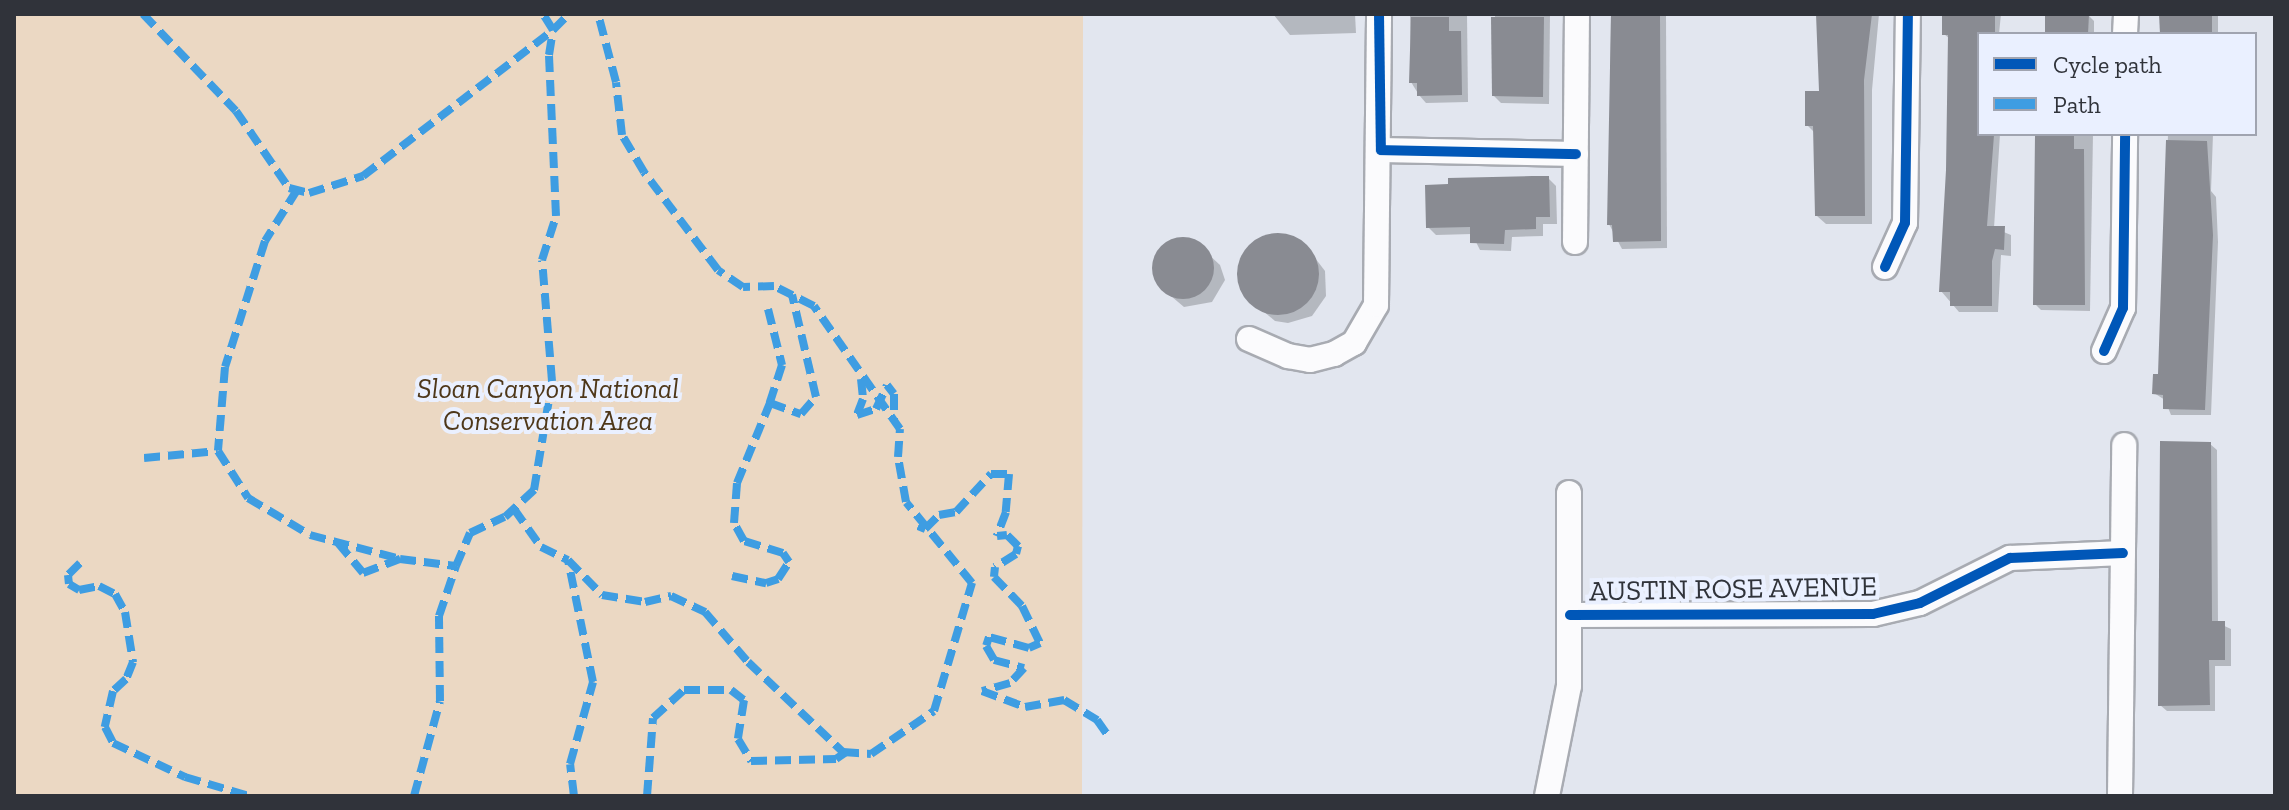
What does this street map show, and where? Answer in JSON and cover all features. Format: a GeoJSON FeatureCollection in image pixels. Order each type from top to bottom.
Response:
{"type":"FeatureCollection","features":[{"type":"Feature","properties":{"kind":"street"},"geometry":{"type":"LineString","coordinates":[[1249,339],[1266,350],[1310,360],[1354,343],[1368,324],[1379,283],[1379,14]]}},
{"type":"Feature","properties":{"kind":"street"},"geometry":{"type":"LineString","coordinates":[[1575,242],[1577,14]]}},
{"type":"Feature","properties":{"kind":"street"},"geometry":{"type":"LineString","coordinates":[[1885,267],[1905,223],[1908,14]]}},
{"type":"Feature","properties":{"kind":"street"},"geometry":{"type":"LineString","coordinates":[[2104,351],[2123,308],[2125,136]]}},
{"type":"Feature","properties":{"kind":"street"},"geometry":{"type":"LineString","coordinates":[[1381,150],[1576,154]]}},
{"type":"Feature","properties":{"kind":"street"},"geometry":{"type":"LineString","coordinates":[[2120,796],[2124,445]]}},
{"type":"Feature","properties":{"kind":"street"},"geometry":{"type":"LineString","coordinates":[[1547,796],[1567,710],[1569,493]]}},
{"type":"Feature","properties":{"kind":"street","name":"AUSTIN ROSE AVENUE"},"geometry":{"type":"LineString","coordinates":[[1570,615],[1873,614],[1920,603],[2010,558],[2123,553]]}},
{"type":"Feature","properties":{"kind":"green space","name":"Sloan Canyon National Conservation Area"},"geometry":{"type":"Polygon","coordinates":[[[14,14],[1083,14],[1082,796],[14,796],[14,14]]]}},
{"type":"Feature","properties":{"kind":"building"},"geometry":{"type":"Polygon","coordinates":[[[1611,14],[1660,14],[1661,241],[1613,242],[1612,225],[1607,225],[1611,14]]]}},
{"type":"Feature","properties":{"kind":"building"},"geometry":{"type":"Polygon","coordinates":[[[1816,14],[1872,14],[1864,80],[1865,216],[1815,216],[1813,126],[1805,126],[1805,91],[1819,91],[1816,14]]]}},
{"type":"Feature","properties":{"kind":"building"},"geometry":{"type":"Polygon","coordinates":[[[1942,14],[1995,14],[1995,32],[1977,32],[1977,136],[1994,136],[1987,226],[2005,226],[2004,250],[1995,249],[1992,261],[1992,306],[1950,306],[1950,292],[1939,292],[1946,170],[1948,35],[1942,35],[1942,14]]]}},
{"type":"Feature","properties":{"kind":"building"},"geometry":{"type":"Polygon","coordinates":[[[2045,14],[2089,14],[2088,32],[2045,32],[2045,14]]]}},
{"type":"Feature","properties":{"kind":"building"},"geometry":{"type":"Polygon","coordinates":[[[2159,14],[2212,14],[2212,32],[2160,32],[2159,14]]]}},
{"type":"Feature","properties":{"kind":"building"},"geometry":{"type":"Polygon","coordinates":[[[1411,17],[1449,17],[1449,31],[1461,31],[1462,95],[1417,96],[1417,83],[1409,83],[1411,17]]]}},
{"type":"Feature","properties":{"kind":"building"},"geometry":{"type":"Polygon","coordinates":[[[1491,17],[1544,17],[1543,97],[1492,96],[1491,17]]]}},
{"type":"Feature","properties":{"kind":"building"},"geometry":{"type":"Polygon","coordinates":[[[2035,136],[2074,136],[2074,149],[2084,149],[2085,305],[2033,305],[2035,136]]]}},
{"type":"Feature","properties":{"kind":"building"},"geometry":{"type":"Polygon","coordinates":[[[2166,140],[2207,141],[2213,235],[2205,410],[2163,409],[2163,395],[2152,394],[2153,374],[2158,374],[2166,140]]]}},
{"type":"Feature","properties":{"kind":"building"},"geometry":{"type":"Polygon","coordinates":[[[1549,176],[1550,217],[1536,217],[1536,229],[1505,230],[1504,244],[1470,243],[1470,227],[1426,228],[1425,185],[1448,184],[1448,178],[1549,176]]]}},
{"type":"Feature","properties":{"kind":"building"},"geometry":{"type":"Polygon","coordinates":[[[1278,233],[1294,236],[1307,245],[1316,258],[1319,274],[1316,290],[1307,303],[1294,312],[1278,315],[1262,312],[1249,303],[1240,290],[1237,274],[1240,258],[1249,245],[1262,236],[1278,233]]]}},
{"type":"Feature","properties":{"kind":"building"},"geometry":{"type":"Polygon","coordinates":[[[1177,237],[1189,237],[1205,246],[1212,256],[1212,280],[1205,290],[1189,299],[1177,299],[1157,285],[1152,274],[1152,262],[1166,242],[1177,237]]]}},
{"type":"Feature","properties":{"kind":"building"},"geometry":{"type":"Polygon","coordinates":[[[2160,441],[2211,442],[2212,621],[2225,621],[2225,660],[2209,660],[2210,705],[2158,706],[2160,441]]]}},
{"type":"Feature","properties":{"kind":"marked path"},"geometry":{"type":"LineString","coordinates":[[143,14],[236,111],[289,188],[309,193],[363,176],[553,30],[543,14]]}},
{"type":"Feature","properties":{"kind":"marked path"},"geometry":{"type":"LineString","coordinates":[[414,796],[440,701],[439,616],[456,566],[470,533],[505,517],[534,490],[552,381],[542,260],[556,216],[549,55],[553,30],[569,14]]}},
{"type":"Feature","properties":{"kind":"marked path"},"geometry":{"type":"LineString","coordinates":[[574,796],[570,764],[593,682],[568,560],[602,595],[645,602],[671,596],[705,612],[748,662],[843,752],[871,754],[934,711],[972,583],[906,502],[898,457],[900,429],[814,306],[774,286],[743,287],[718,270],[644,172],[622,135],[616,82],[598,14]]}},
{"type":"Feature","properties":{"kind":"marked path"},"geometry":{"type":"LineString","coordinates":[[297,190],[265,241],[225,367],[218,451],[248,498],[310,535],[400,559],[456,566]]}},
{"type":"Feature","properties":{"kind":"marked path"},"geometry":{"type":"LineString","coordinates":[[732,576],[766,583],[778,579],[789,562],[783,553],[744,541],[734,523],[737,483],[770,403],[801,414],[816,397],[792,295]]}},
{"type":"Feature","properties":{"kind":"marked path"},"geometry":{"type":"LineString","coordinates":[[768,309],[782,365],[770,403]]}},
{"type":"Feature","properties":{"kind":"marked path"},"geometry":{"type":"LineString","coordinates":[[861,379],[863,399],[857,415],[876,409],[887,385],[894,394],[894,422]]}},
{"type":"Feature","properties":{"kind":"marked path"},"geometry":{"type":"LineString","coordinates":[[144,458],[218,451]]}},
{"type":"Feature","properties":{"kind":"marked path"},"geometry":{"type":"LineString","coordinates":[[918,526],[925,529],[939,515],[956,512],[991,474],[1009,474],[1006,512],[997,536],[1007,535],[1018,546],[1016,554],[995,567],[994,577],[1022,606],[1040,643],[1029,648],[989,637],[986,646],[994,660],[1024,668],[1010,683],[982,691],[1025,707],[1064,700],[1097,720],[1108,736]]}},
{"type":"Feature","properties":{"kind":"marked path"},"geometry":{"type":"LineString","coordinates":[[514,509],[541,547],[568,560]]}},
{"type":"Feature","properties":{"kind":"marked path"},"geometry":{"type":"LineString","coordinates":[[338,543],[363,573],[400,559]]}},
{"type":"Feature","properties":{"kind":"marked path"},"geometry":{"type":"LineString","coordinates":[[80,563],[68,575],[69,584],[79,590],[99,586],[115,594],[125,612],[133,662],[126,679],[113,691],[105,727],[113,743],[185,777],[249,796]]}},
{"type":"Feature","properties":{"kind":"marked path"},"geometry":{"type":"LineString","coordinates":[[647,796],[653,718],[684,690],[731,690],[744,700],[738,739],[751,761],[836,759],[846,752]]}},
{"type":"Feature","properties":{"kind":"cycle path"},"geometry":{"type":"LineString","coordinates":[[1379,14],[1381,150],[1576,154]]}},
{"type":"Feature","properties":{"kind":"cycle path"},"geometry":{"type":"LineString","coordinates":[[1885,267],[1905,223],[1908,14]]}},
{"type":"Feature","properties":{"kind":"cycle path"},"geometry":{"type":"LineString","coordinates":[[2104,351],[2123,308],[2125,136]]}},
{"type":"Feature","properties":{"kind":"cycle path"},"geometry":{"type":"LineString","coordinates":[[1570,615],[1873,614],[1920,603],[2010,558],[2123,553]]}}]}
